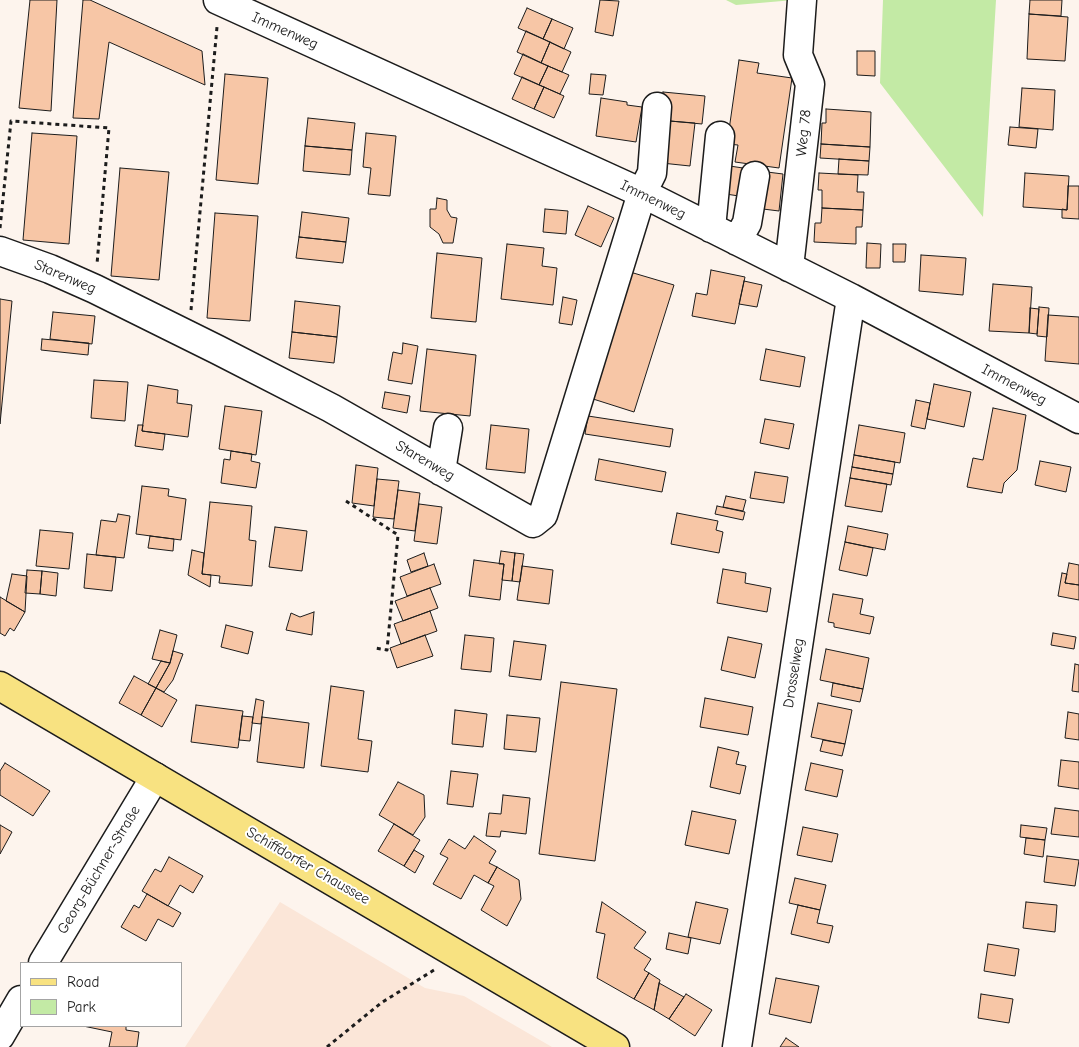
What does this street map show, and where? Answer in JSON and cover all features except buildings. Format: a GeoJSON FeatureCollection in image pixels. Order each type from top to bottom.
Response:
{"type":"FeatureCollection","features":[{"type":"Feature","properties":{"kind":"main road","name":"Schiffdorfer Chaussee"},"geometry":{"type":"LineString","coordinates":[[0,686],[615,1047]]}},
{"type":"Feature","properties":{"kind":"street","name":"Immenweg"},"geometry":{"type":"LineString","coordinates":[[219,0],[642,193],[851,298],[1079,419]]}},
{"type":"Feature","properties":{"kind":"street","name":"Weg 78"},"geometry":{"type":"LineString","coordinates":[[789,267],[810,84],[798,55],[802,0]]}},
{"type":"Feature","properties":{"kind":"street"},"geometry":{"type":"LineString","coordinates":[[642,193],[652,173],[657,107]]}},
{"type":"Feature","properties":{"kind":"street"},"geometry":{"type":"LineString","coordinates":[[711,228],[720,136]]}},
{"type":"Feature","properties":{"kind":"street"},"geometry":{"type":"LineString","coordinates":[[737,241],[747,222],[755,176]]}},
{"type":"Feature","properties":{"kind":"street","name":"Starenweg"},"geometry":{"type":"LineString","coordinates":[[0,251],[50,268],[95,289],[331,408],[533,523],[543,515],[642,193]]}},
{"type":"Feature","properties":{"kind":"street","name":"Drosselweg"},"geometry":{"type":"LineString","coordinates":[[737,1047],[851,298]]}},
{"type":"Feature","properties":{"kind":"street"},"geometry":{"type":"LineString","coordinates":[[441,471],[448,428]]}},
{"type":"Feature","properties":{"kind":"street","name":"Georg-Büchner-Straße"},"geometry":{"type":"LineString","coordinates":[[44,962],[155,776]]}},
{"type":"Feature","properties":{"kind":"street"},"geometry":{"type":"LineString","coordinates":[[0,1036],[20,1002]]}},
{"type":"Feature","properties":{"kind":"path"},"geometry":{"type":"LineString","coordinates":[[188,336],[219,0]]}},
{"type":"Feature","properties":{"kind":"path"},"geometry":{"type":"LineString","coordinates":[[0,229],[12,121],[109,128],[95,289]]}},
{"type":"Feature","properties":{"kind":"path"},"geometry":{"type":"LineString","coordinates":[[346,501],[398,535],[387,650],[375,648]]}},
{"type":"Feature","properties":{"kind":"path"},"geometry":{"type":"LineString","coordinates":[[327,1047],[381,1002],[458,955]]}},
{"type":"Feature","properties":{"kind":"shaded area"},"geometry":{"type":"Polygon","coordinates":[[[280,902],[425,988],[464,996],[552,1047],[185,1047],[280,902]]]}},
{"type":"Feature","properties":{"kind":"green space"},"geometry":{"type":"Polygon","coordinates":[[[726,0],[794,0],[736,5],[726,0]]]}},
{"type":"Feature","properties":{"kind":"green space"},"geometry":{"type":"Polygon","coordinates":[[[883,0],[996,0],[983,217],[880,83],[883,0]]]}}]}
